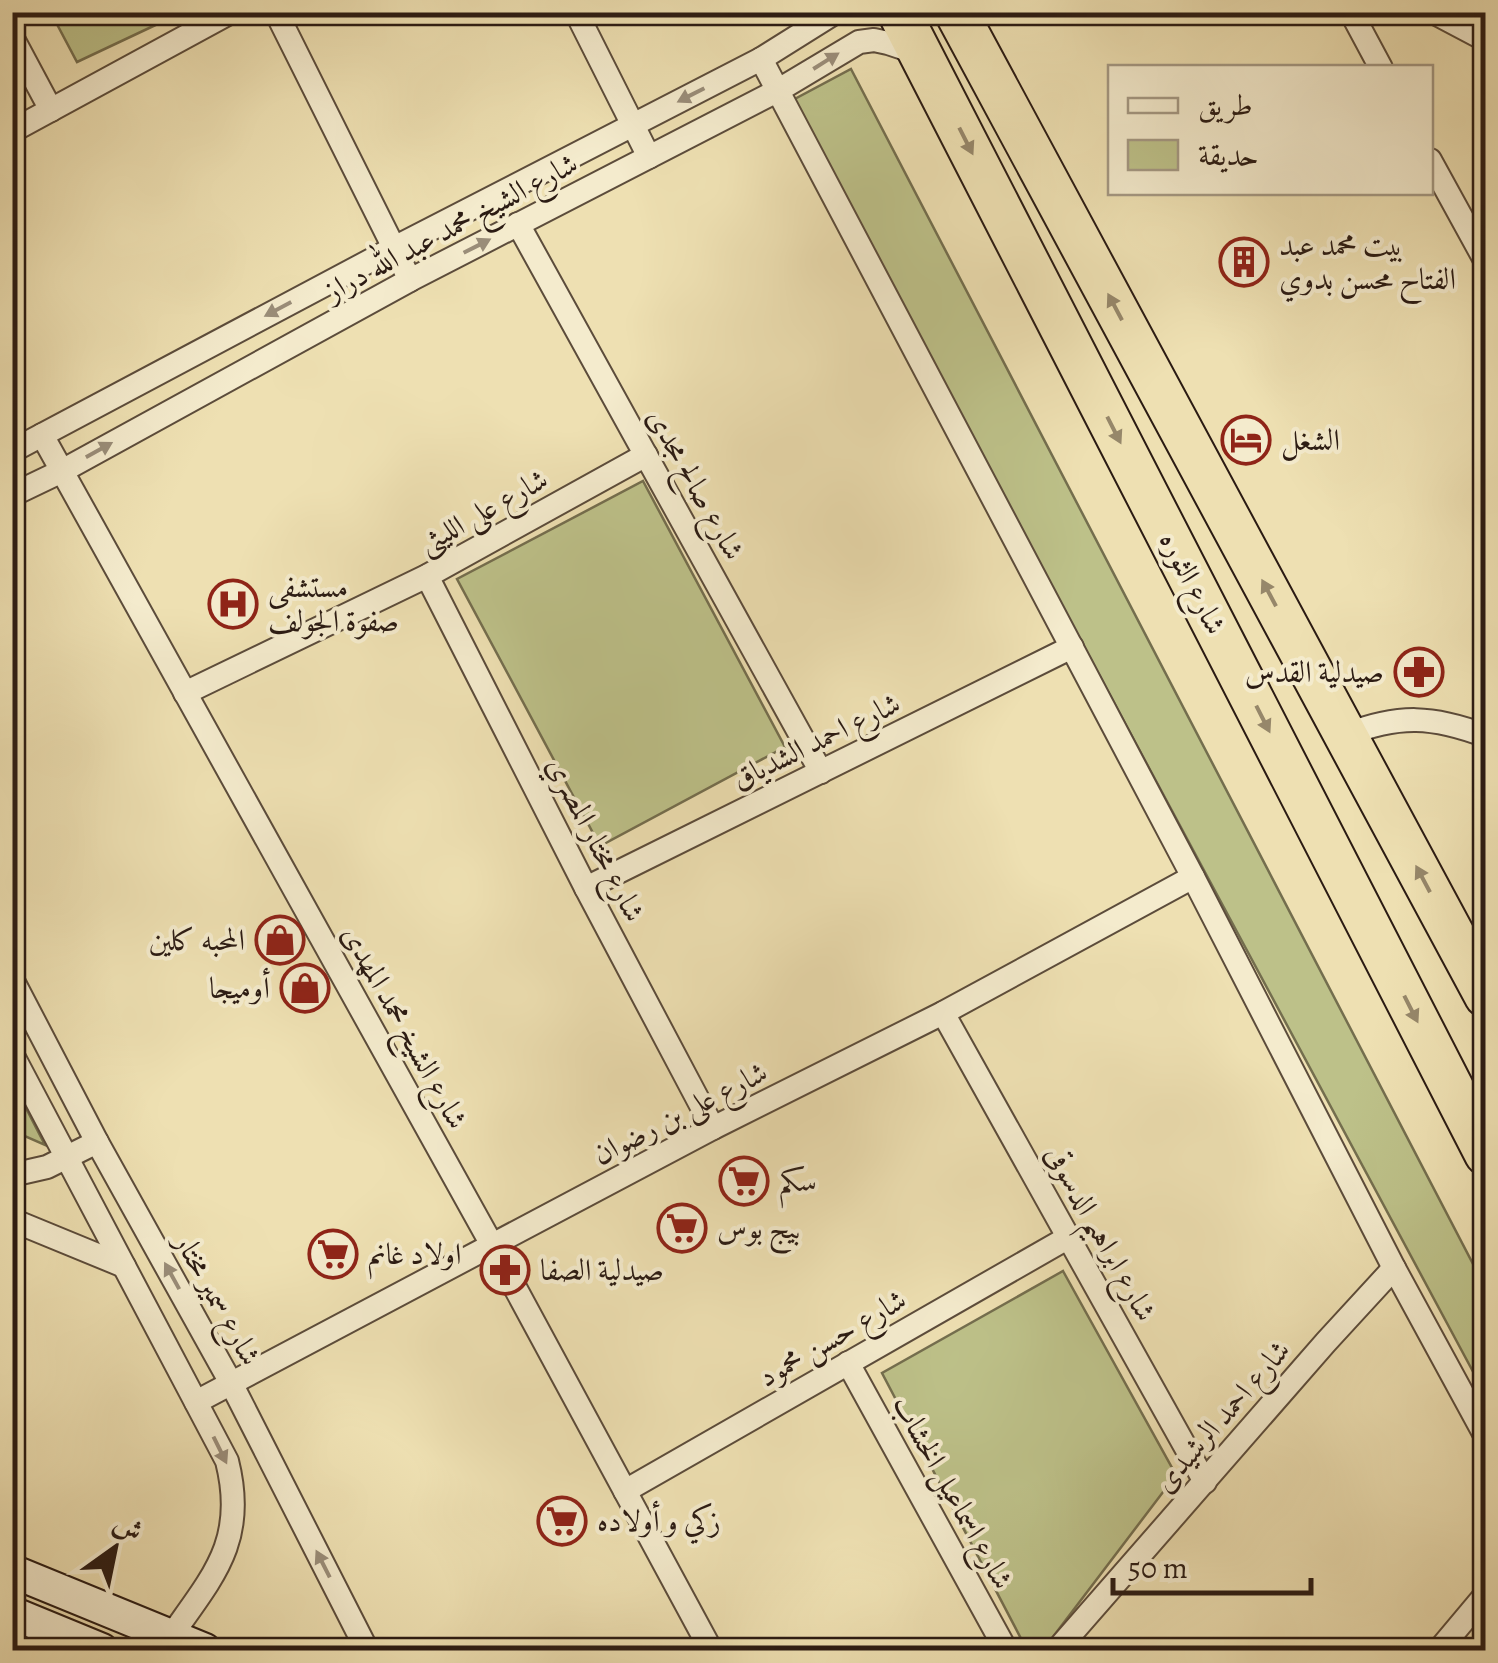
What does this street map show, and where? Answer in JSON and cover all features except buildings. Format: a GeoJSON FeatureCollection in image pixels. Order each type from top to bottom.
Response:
{"type":"FeatureCollection","features":[{"type":"Feature","properties":{"kind":"highway","name":"شارع الثوره"},"geometry":{"type":"LineString","coordinates":[[899,12],[1486,1154]]}},
{"type":"Feature","properties":{"kind":"highway","name":"شارع الثوره"},"geometry":{"type":"LineString","coordinates":[[956,12],[1486,996]]}},
{"type":"Feature","properties":{"kind":"street"},"geometry":{"type":"LineString","coordinates":[[12,131],[230,12]]}},
{"type":"Feature","properties":{"kind":"street"},"geometry":{"type":"LineString","coordinates":[[276,12],[410,280]]}},
{"type":"Feature","properties":{"kind":"street"},"geometry":{"type":"LineString","coordinates":[[576,12],[649,157]]}},
{"type":"Feature","properties":{"kind":"street","name":"شارع الشيخ محمد عبد الله دراز"},"geometry":{"type":"LineString","coordinates":[[12,451],[761,59],[836,12]]}},
{"type":"Feature","properties":{"kind":"street"},"geometry":{"type":"LineString","coordinates":[[1350,12],[1378,65]]}},
{"type":"Feature","properties":{"kind":"street"},"geometry":{"type":"LineString","coordinates":[[1433,12],[1486,40]]}},
{"type":"Feature","properties":{"kind":"street"},"geometry":{"type":"LineString","coordinates":[[12,36],[51,110]]}},
{"type":"Feature","properties":{"kind":"street","name":"شارع الشيخ محمد عبد الله دراز"},"geometry":{"type":"LineString","coordinates":[[12,496],[410,280],[777,91],[859,42],[888,42],[922,54]]}},
{"type":"Feature","properties":{"kind":"street"},"geometry":{"type":"LineString","coordinates":[[761,59],[1486,1437]]}},
{"type":"Feature","properties":{"kind":"street"},"geometry":{"type":"LineString","coordinates":[[1433,165],[1486,262]]}},
{"type":"Feature","properties":{"kind":"street","name":"شارع صالح مجدى"},"geometry":{"type":"LineString","coordinates":[[518,224],[821,772]]}},
{"type":"Feature","properties":{"kind":"street","name":"شارع الشيخ محمد المهدى"},"geometry":{"type":"LineString","coordinates":[[42,434],[492,1245],[711,1650]]}},
{"type":"Feature","properties":{"kind":"street","name":"شارع على الليثى"},"geometry":{"type":"LineString","coordinates":[[186,693],[427,576],[646,456]]}},
{"type":"Feature","properties":{"kind":"street","name":"شارع مختار المصري"},"geometry":{"type":"LineString","coordinates":[[427,576],[713,1128]]}},
{"type":"Feature","properties":{"kind":"street","name":"شارع احمد الشدياق"},"geometry":{"type":"LineString","coordinates":[[586,888],[1072,647]]}},
{"type":"Feature","properties":{"kind":"street"},"geometry":{"type":"LineString","coordinates":[[1346,735],[1387,721],[1418,719],[1449,723],[1486,736]]}},
{"type":"Feature","properties":{"kind":"street","name":"شارع على بن رضوان"},"geometry":{"type":"LineString","coordinates":[[196,1402],[713,1128],[943,1013],[1193,877]]}},
{"type":"Feature","properties":{"kind":"street","name":"شارع سمير مختار"},"geometry":{"type":"LineString","coordinates":[[12,979],[231,1383],[367,1650]]}},
{"type":"Feature","properties":{"kind":"street","name":"شارع ابراهيم الدسوقى"},"geometry":{"type":"LineString","coordinates":[[943,1013],[1205,1482]]}},
{"type":"Feature","properties":{"kind":"street"},"geometry":{"type":"LineString","coordinates":[[12,1054],[196,1402],[226,1461],[233,1485],[231,1534],[223,1557],[171,1636]]}},
{"type":"Feature","properties":{"kind":"street"},"geometry":{"type":"LineString","coordinates":[[12,1175],[47,1167],[97,1142]]}},
{"type":"Feature","properties":{"kind":"street"},"geometry":{"type":"LineString","coordinates":[[12,1220],[124,1266]]}},
{"type":"Feature","properties":{"kind":"street","name":"شارع حسن محمود"},"geometry":{"type":"LineString","coordinates":[[625,1492],[1068,1236]]}},
{"type":"Feature","properties":{"kind":"street","name":"شارع احمد الرشيدى"},"geometry":{"type":"LineString","coordinates":[[1057,1650],[1394,1268]]}},
{"type":"Feature","properties":{"kind":"street","name":"شارع اسماعيل الخشاب"},"geometry":{"type":"LineString","coordinates":[[848,1363],[1006,1650]]}},
{"type":"Feature","properties":{"kind":"street"},"geometry":{"type":"LineString","coordinates":[[12,1571],[206,1650]]}},
{"type":"Feature","properties":{"kind":"street"},"geometry":{"type":"LineString","coordinates":[[1438,1650],[1486,1594]]}},
{"type":"Feature","properties":{"kind":"street"},"geometry":{"type":"LineString","coordinates":[[12,1613],[102,1650]]}},
{"type":"Feature","properties":{"kind":"green space"},"geometry":{"type":"Polygon","coordinates":[[[51,13],[181,13],[77,62],[51,13]]]}},
{"type":"Feature","properties":{"kind":"green space"},"geometry":{"type":"Polygon","coordinates":[[[851,69],[1485,1287],[1485,1394],[791,101],[851,69]]]}},
{"type":"Feature","properties":{"kind":"green space"},"geometry":{"type":"Polygon","coordinates":[[[643,481],[785,747],[600,846],[457,579],[643,481]]]}},
{"type":"Feature","properties":{"kind":"green space"},"geometry":{"type":"Polygon","coordinates":[[[13,1083],[45,1145],[13,1131],[13,1083]]]}},
{"type":"Feature","properties":{"kind":"green space"},"geometry":{"type":"Polygon","coordinates":[[[1063,1271],[1176,1475],[1043,1650],[1027,1650],[882,1373],[1063,1271]]]}},
{"type":"Feature","properties":{"kind":"place","name":"بيت محمد عبد الفتاح محسن بدوي"},"geometry":{"type":"Point","coordinates":[1244,262]}},
{"type":"Feature","properties":{"kind":"place","name":"الشغل"},"geometry":{"type":"Point","coordinates":[1246,440]}},
{"type":"Feature","properties":{"kind":"place","name":"مستشفى صفوة الجولف"},"geometry":{"type":"Point","coordinates":[233,604]}},
{"type":"Feature","properties":{"kind":"place","name":"صيدلية القدس"},"geometry":{"type":"Point","coordinates":[1419,672]}},
{"type":"Feature","properties":{"kind":"place","name":"المحبه كلين"},"geometry":{"type":"Point","coordinates":[280,940]}},
{"type":"Feature","properties":{"kind":"place","name":"أوميجا"},"geometry":{"type":"Point","coordinates":[305,988]}},
{"type":"Feature","properties":{"kind":"place","name":"سكم"},"geometry":{"type":"Point","coordinates":[744,1181]}},
{"type":"Feature","properties":{"kind":"place","name":"بيج بوس"},"geometry":{"type":"Point","coordinates":[682,1228]}},
{"type":"Feature","properties":{"kind":"place","name":"اولاد غانم"},"geometry":{"type":"Point","coordinates":[333,1254]}},
{"type":"Feature","properties":{"kind":"place","name":"صيدلية الصفا"},"geometry":{"type":"Point","coordinates":[505,1270]}},
{"type":"Feature","properties":{"kind":"place","name":"زكي و أولاده"},"geometry":{"type":"Point","coordinates":[562,1521]}}]}
